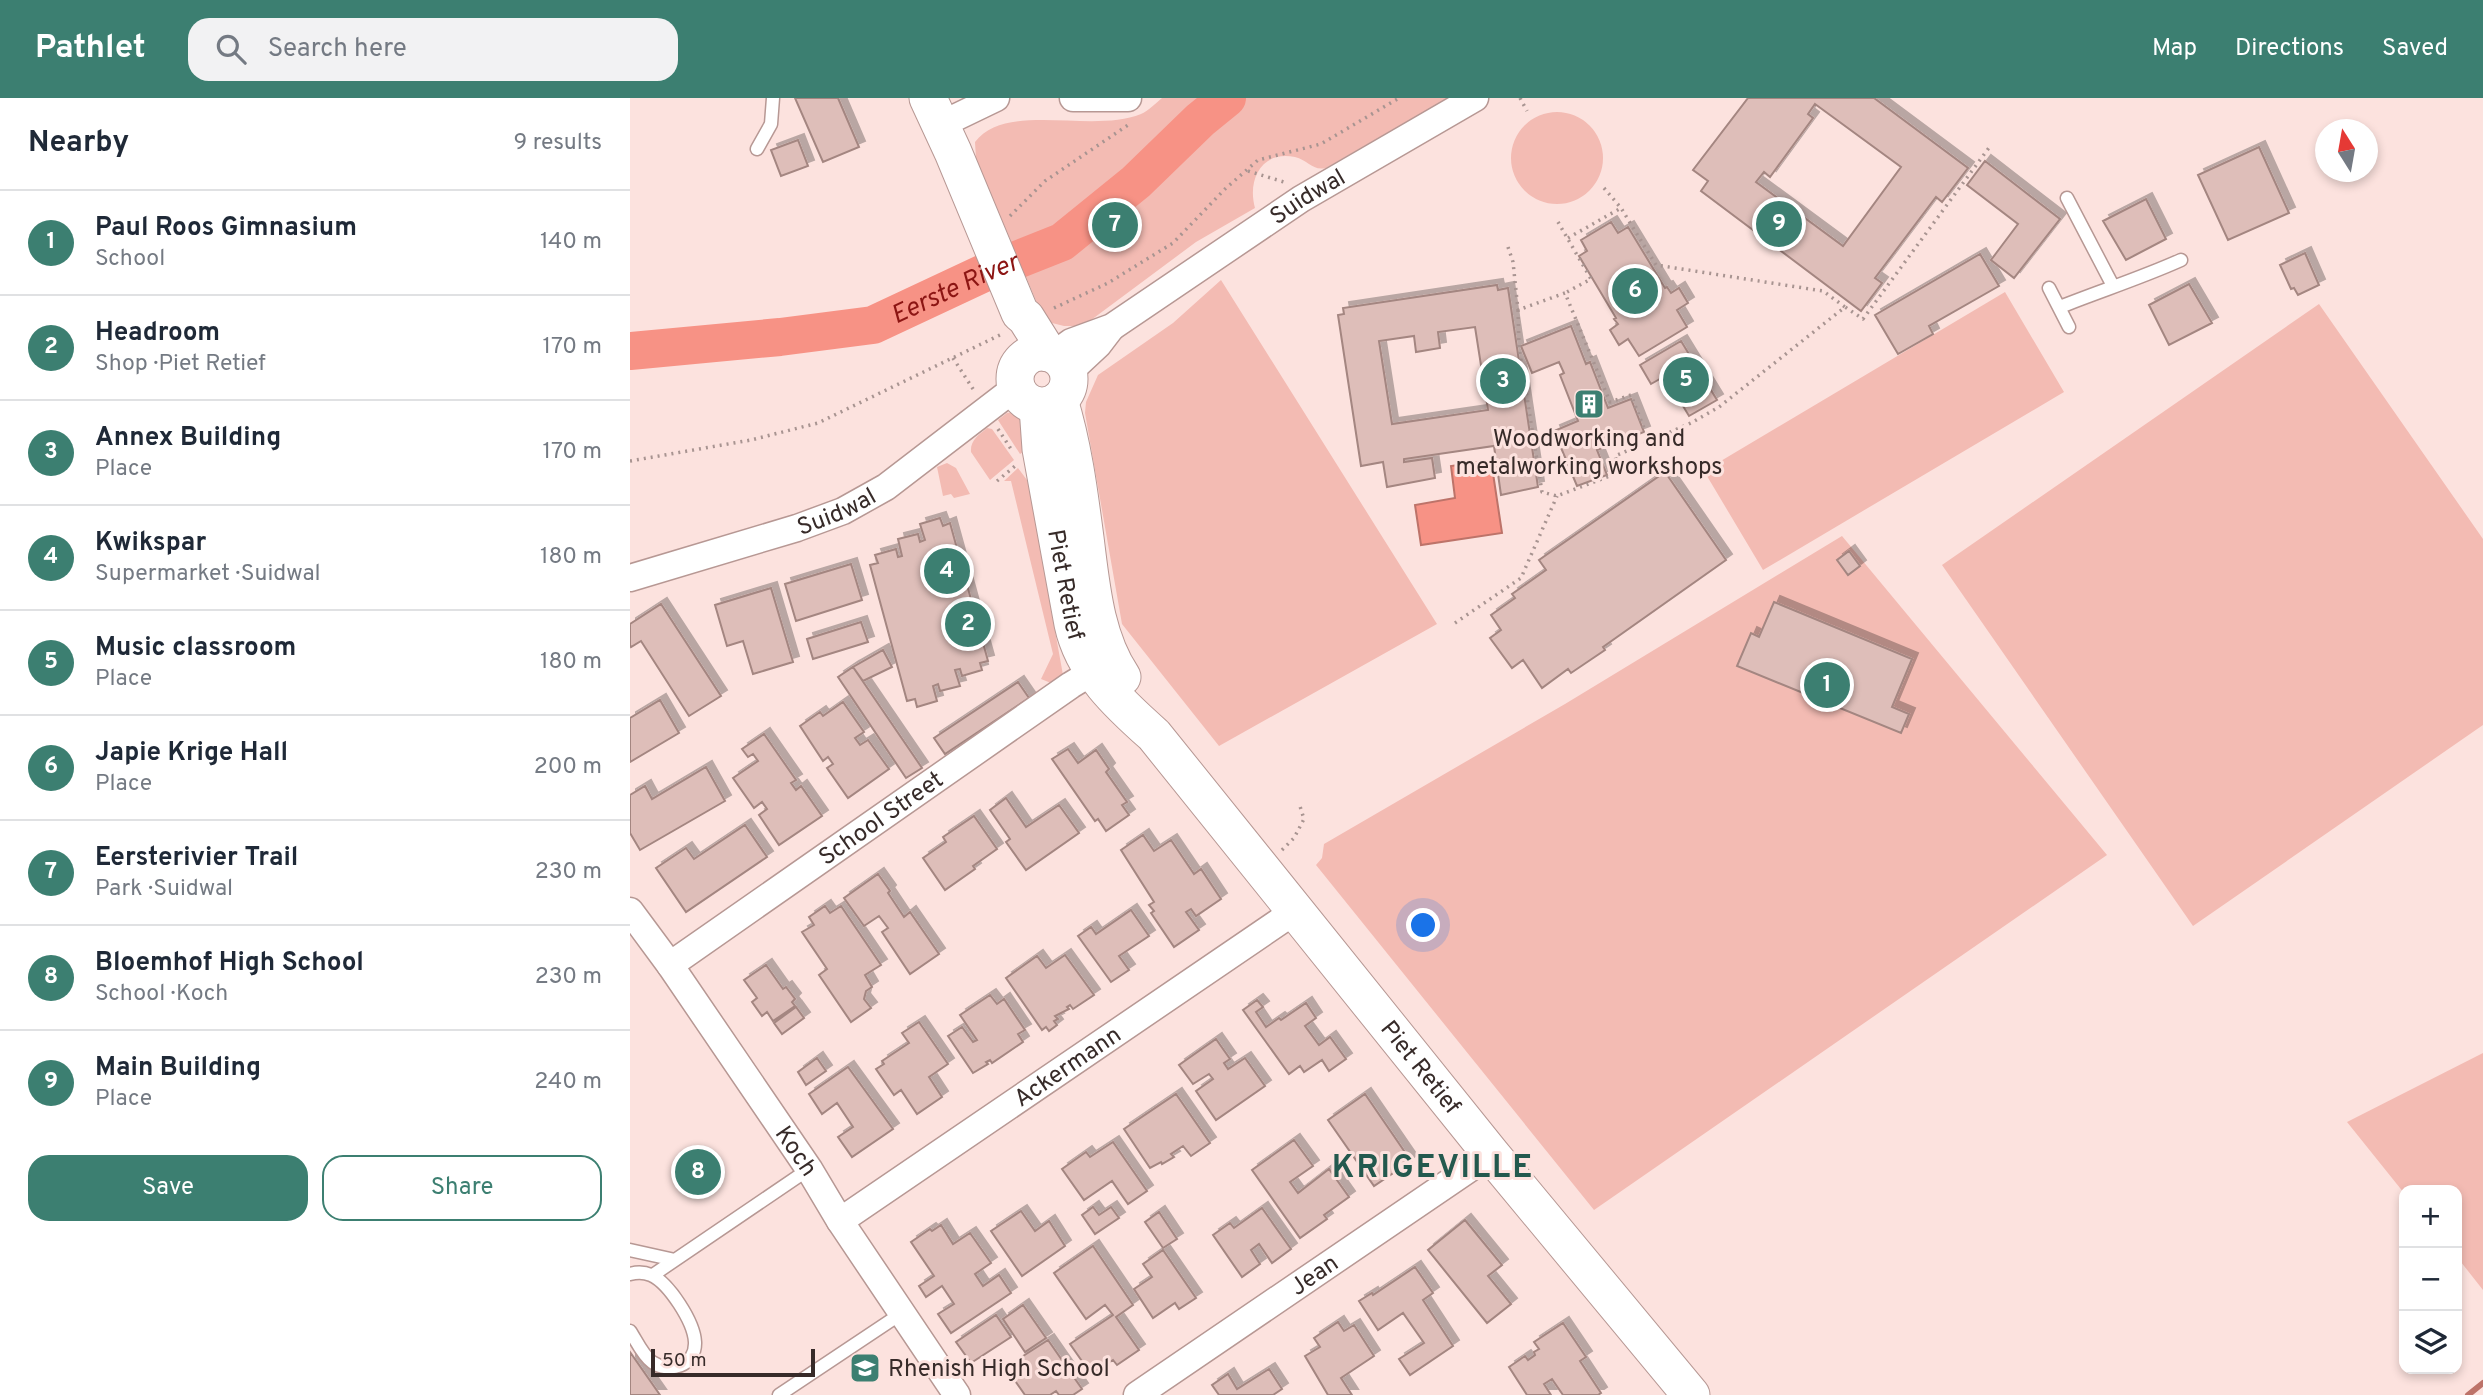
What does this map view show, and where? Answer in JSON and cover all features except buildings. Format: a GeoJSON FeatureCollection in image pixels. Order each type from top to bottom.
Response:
{"type":"FeatureCollection","features":[{"type":"Feature","properties":{"kind":"street"},"geometry":{"type":"LineString","coordinates":[[934,112],[996,98]]}},
{"type":"Feature","properties":{"kind":"street"},"geometry":{"type":"LineString","coordinates":[[1073,98],[1133,108]]}},
{"type":"Feature","properties":{"kind":"street","name":"Suidwal"},"geometry":{"type":"LineString","coordinates":[[630,578],[797,528],[843,511],[887,486],[1038,359],[1071,342],[1112,327],[1291,205],[1475,98]]}},
{"type":"Feature","properties":{"kind":"street","name":"Piet Retief"},"geometry":{"type":"LineString","coordinates":[[934,112],[999,230],[1038,359],[1071,444],[1102,637],[1102,666],[1142,709],[1154,736],[1685,1393]]}},
{"type":"Feature","properties":{"kind":"street","name":"School Street"},"geometry":{"type":"LineString","coordinates":[[670,965],[1049,700],[1102,666]]}},
{"type":"Feature","properties":{"kind":"street","name":"Koch"},"geometry":{"type":"LineString","coordinates":[[630,911],[809,1169],[839,1221],[957,1395]]}},
{"type":"Feature","properties":{"kind":"street","name":"Ackermann"},"geometry":{"type":"LineString","coordinates":[[839,1221],[1295,911]]}},
{"type":"Feature","properties":{"kind":"street","name":"Jean"},"geometry":{"type":"LineString","coordinates":[[1138,1395],[1491,1154]]}},
{"type":"Feature","properties":{"kind":"lane"},"geometry":{"type":"LineString","coordinates":[[757,149],[771,124],[774,98]]}},
{"type":"Feature","properties":{"kind":"lane"},"geometry":{"type":"LineString","coordinates":[[2067,198],[2113,286]]}},
{"type":"Feature","properties":{"kind":"lane"},"geometry":{"type":"LineString","coordinates":[[2060,307],[2181,260]]}},
{"type":"Feature","properties":{"kind":"lane"},"geometry":{"type":"LineString","coordinates":[[2049,288],[2069,327]]}},
{"type":"Feature","properties":{"kind":"lane"},"geometry":{"type":"LineString","coordinates":[[653,1275],[809,1169]]}},
{"type":"Feature","properties":{"kind":"lane"},"geometry":{"type":"LineString","coordinates":[[630,1250],[675,1260]]}},
{"type":"Feature","properties":{"kind":"lane"},"geometry":{"type":"LineString","coordinates":[[630,1274],[638,1272],[653,1275],[666,1288],[689,1318],[695,1343],[694,1353],[676,1369],[660,1367],[649,1361],[630,1331]]}},
{"type":"Feature","properties":{"kind":"lane"},"geometry":{"type":"LineString","coordinates":[[779,1395],[902,1313]]}},
{"type":"Feature","properties":{"kind":"path"},"geometry":{"type":"LineString","coordinates":[[630,461],[751,440],[818,423],[953,358],[1038,359],[1073,298],[1108,283],[1173,243],[1258,160],[1321,144],[1399,98]]}},
{"type":"Feature","properties":{"kind":"path"},"geometry":{"type":"LineString","coordinates":[[1520,98],[1527,111]]}},
{"type":"Feature","properties":{"kind":"path"},"geometry":{"type":"LineString","coordinates":[[999,230],[1045,181],[1133,108]]}},
{"type":"Feature","properties":{"kind":"path"},"geometry":{"type":"LineString","coordinates":[[1604,188],[1621,208],[1656,265],[1823,291],[1863,318],[1991,145]]}},
{"type":"Feature","properties":{"kind":"path"},"geometry":{"type":"LineString","coordinates":[[1247,170],[1293,185]]}},
{"type":"Feature","properties":{"kind":"path"},"geometry":{"type":"LineString","coordinates":[[1568,238],[1621,208]]}},
{"type":"Feature","properties":{"kind":"path"},"geometry":{"type":"LineString","coordinates":[[1518,310],[1565,293],[1591,279],[1558,222]]}},
{"type":"Feature","properties":{"kind":"path"},"geometry":{"type":"LineString","coordinates":[[1508,247],[1513,262],[1519,347],[1542,492],[1557,495],[1620,472],[1615,456],[1691,423],[1719,407],[1845,307]]}},
{"type":"Feature","properties":{"kind":"path"},"geometry":{"type":"LineString","coordinates":[[1565,293],[1610,402],[1631,395],[1649,441]]}},
{"type":"Feature","properties":{"kind":"path"},"geometry":{"type":"LineString","coordinates":[[953,358],[980,399]]}},
{"type":"Feature","properties":{"kind":"path"},"geometry":{"type":"LineString","coordinates":[[1455,623],[1521,578],[1557,495]]}},
{"type":"Feature","properties":{"kind":"path"},"geometry":{"type":"LineString","coordinates":[[1261,866],[1294,838],[1304,819],[1300,803]]}},
{"type":"Feature","properties":{"kind":"shaded area"},"geometry":{"type":"Polygon","coordinates":[[[1162,98],[1448,98],[1326,168],[1313,167],[1295,157],[1283,156],[1266,162],[1255,177],[1255,208],[1196,242],[1083,326],[1064,326],[1048,322],[1040,310],[976,159],[975,142],[989,130],[1008,123],[1029,120],[1121,119],[1144,113],[1162,98]]]}},
{"type":"Feature","properties":{"kind":"shaded area"},"geometry":{"type":"Polygon","coordinates":[[[1557,112],[1575,116],[1589,126],[1599,140],[1603,158],[1599,176],[1589,190],[1575,200],[1557,204],[1539,200],[1525,190],[1515,176],[1511,158],[1515,140],[1525,126],[1539,116],[1557,112]]]}},
{"type":"Feature","properties":{"kind":"shaded area"},"geometry":{"type":"Polygon","coordinates":[[[1221,280],[1437,624],[1219,746],[1122,624],[1085,413],[1086,402],[1098,375],[1173,323],[1221,280]]]}},
{"type":"Feature","properties":{"kind":"shaded area"},"geometry":{"type":"Polygon","coordinates":[[[2005,292],[2064,392],[1763,570],[1704,471],[2005,292]]]}},
{"type":"Feature","properties":{"kind":"shaded area"},"geometry":{"type":"Polygon","coordinates":[[[2319,304],[2483,539],[2483,725],[2193,926],[1942,565],[2319,304]]]}},
{"type":"Feature","properties":{"kind":"shaded area"},"geometry":{"type":"Polygon","coordinates":[[[1013,412],[1025,417],[1031,447],[1020,454],[998,420],[1013,412]]]}},
{"type":"Feature","properties":{"kind":"shaded area"},"geometry":{"type":"Polygon","coordinates":[[[987,428],[992,429],[1014,460],[990,480],[971,452],[974,441],[987,428]]]}},
{"type":"Feature","properties":{"kind":"shaded area"},"geometry":{"type":"Polygon","coordinates":[[[1491,460],[1502,533],[1421,545],[1415,505],[1455,498],[1451,466],[1491,460]]]}},
{"type":"Feature","properties":{"kind":"shaded area"},"geometry":{"type":"Polygon","coordinates":[[[947,463],[956,468],[970,494],[954,498],[951,494],[943,496],[937,467],[947,463]]]}},
{"type":"Feature","properties":{"kind":"shaded area"},"geometry":{"type":"Polygon","coordinates":[[[1018,468],[1029,487],[1063,675],[1051,683],[1041,679],[1053,654],[1011,481],[1004,481],[1018,468]]]}},
{"type":"Feature","properties":{"kind":"shaded area"},"geometry":{"type":"Polygon","coordinates":[[[1842,536],[2107,855],[1594,1210],[1316,865],[1322,858],[1324,844],[1565,704],[1842,536]],[[1774,602],[1759,637],[1750,634],[1738,666],[1892,707],[1912,658],[1774,602]]]}},
{"type":"Feature","properties":{"kind":"shaded area"},"geometry":{"type":"Polygon","coordinates":[[[2483,1053],[2483,1290],[2462,1263],[2462,1185],[2399,1187],[2347,1122],[2483,1053]]]}},
{"type":"Feature","properties":{"kind":"waterway","name":"Eerste River"},"geometry":{"type":"LineString","coordinates":[[630,351],[873,325],[984,273],[1062,242],[1136,182],[1200,120],[1227,98]]}},
{"type":"Feature","properties":{"kind":"waterway"},"geometry":{"type":"LineString","coordinates":[[2468,1395],[2483,1383]]}},
{"type":"Feature","properties":{"kind":"place","name":"Main Building"},"geometry":{"type":"Point","coordinates":[1779,224]}},
{"type":"Feature","properties":{"kind":"place","name":"Eersterivier Trail"},"geometry":{"type":"Point","coordinates":[1115,225]}},
{"type":"Feature","properties":{"kind":"place","name":"Japie Krige Hall"},"geometry":{"type":"Point","coordinates":[1635,291]}},
{"type":"Feature","properties":{"kind":"place","name":"Music classroom"},"geometry":{"type":"Point","coordinates":[1686,380]}},
{"type":"Feature","properties":{"kind":"place","name":"Annex Building"},"geometry":{"type":"Point","coordinates":[1503,381]}},
{"type":"Feature","properties":{"kind":"place","name":"Woodworking and metalworking workshops"},"geometry":{"type":"Point","coordinates":[1589,404]}},
{"type":"Feature","properties":{"kind":"place","name":"Kwikspar"},"geometry":{"type":"Point","coordinates":[947,571]}},
{"type":"Feature","properties":{"kind":"place","name":"Headroom"},"geometry":{"type":"Point","coordinates":[968,624]}},
{"type":"Feature","properties":{"kind":"place","name":"Paul Roos Gimnasium"},"geometry":{"type":"Point","coordinates":[1827,685]}},
{"type":"Feature","properties":{"kind":"place","name":"Bloemhof High School"},"geometry":{"type":"Point","coordinates":[698,1172]}},
{"type":"Feature","properties":{"kind":"place","name":"Rhenish High School"},"geometry":{"type":"Point","coordinates":[865,1368]}},
{"type":"Feature","properties":{"kind":"district","name":"KRIGEVILLE"},"geometry":{"type":"Point","coordinates":[1433,1166]}}]}
